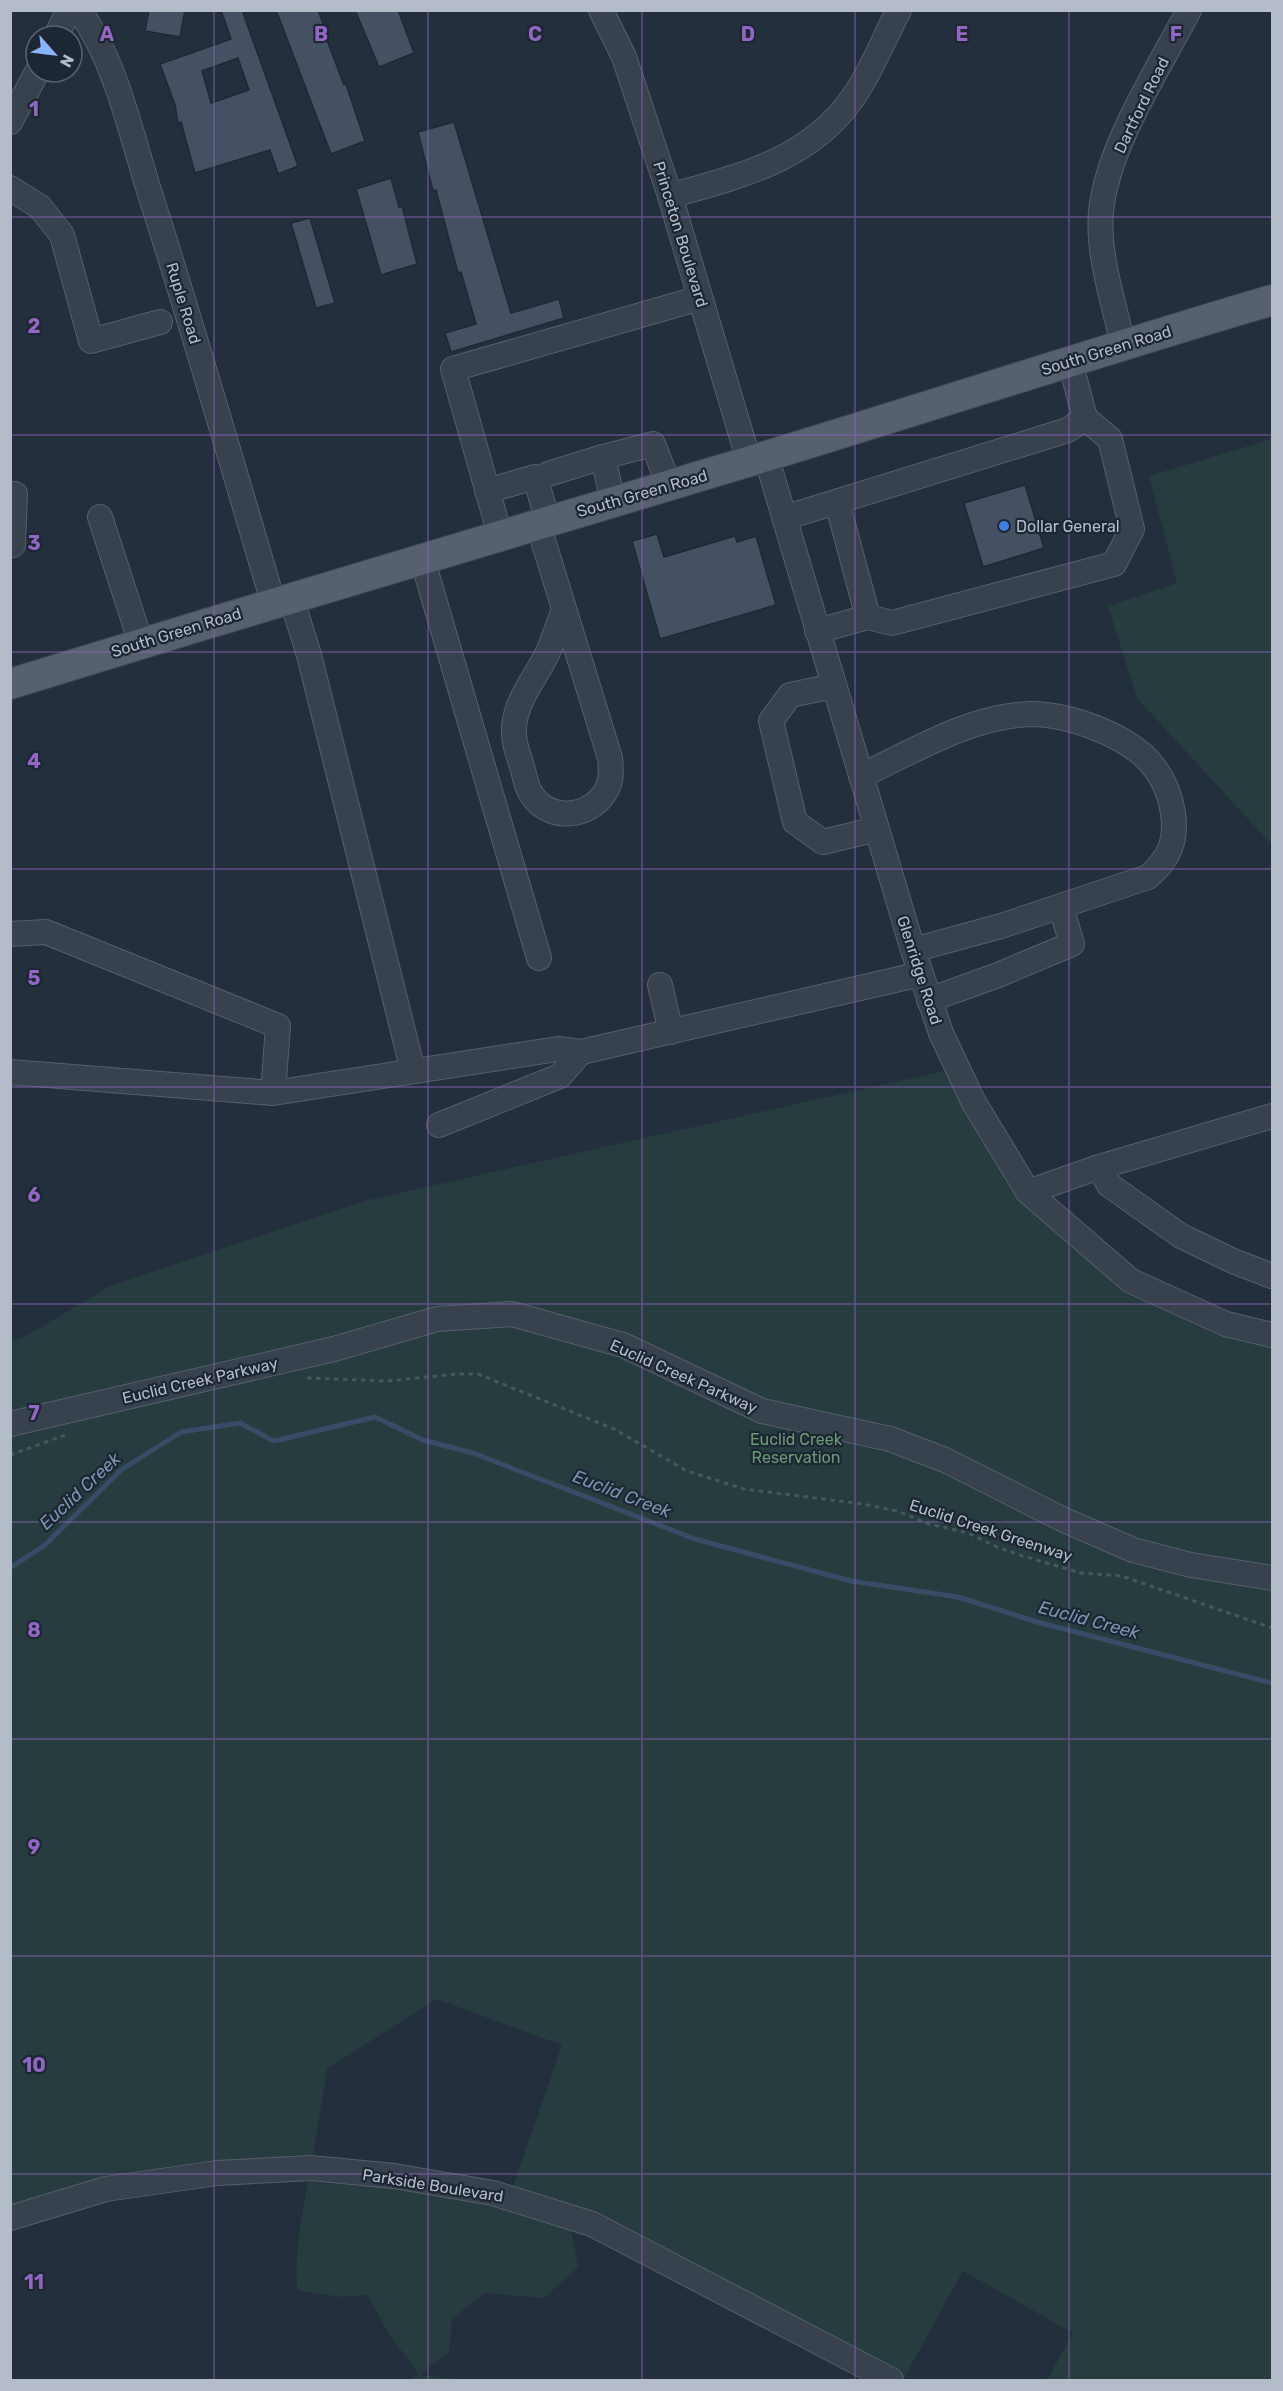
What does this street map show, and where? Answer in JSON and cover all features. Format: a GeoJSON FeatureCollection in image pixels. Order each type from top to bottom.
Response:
{"type":"FeatureCollection","features":[{"type":"Feature","properties":{"kind":"main road","name":"South Green Road"},"geometry":{"type":"LineString","coordinates":[[10,684],[282,600],[757,459],[1123,344],[1272,300]]}},
{"type":"Feature","properties":{"kind":"street"},"geometry":{"type":"LineString","coordinates":[[62,24],[69,10]]}},
{"type":"Feature","properties":{"kind":"street","name":"Ruple Road"},"geometry":{"type":"LineString","coordinates":[[79,10],[94,33],[111,70],[282,600],[312,667],[413,1071]]}},
{"type":"Feature","properties":{"kind":"street","name":"Princeton Boulevard"},"geometry":{"type":"LineString","coordinates":[[601,10],[624,57],[670,196],[700,298],[757,459]]}},
{"type":"Feature","properties":{"kind":"street"},"geometry":{"type":"LineString","coordinates":[[670,196],[749,174],[781,160],[825,130],[854,96],[899,10]]}},
{"type":"Feature","properties":{"kind":"street","name":"Dartford Road"},"geometry":{"type":"LineString","coordinates":[[1123,344],[1102,247],[1101,213],[1107,180],[1123,136],[1189,10]]}},
{"type":"Feature","properties":{"kind":"street"},"geometry":{"type":"LineString","coordinates":[[10,122],[31,84]]}},
{"type":"Feature","properties":{"kind":"street"},"geometry":{"type":"LineString","coordinates":[[10,188],[40,207],[62,235],[91,341],[160,322]]}},
{"type":"Feature","properties":{"kind":"street"},"geometry":{"type":"LineString","coordinates":[[500,535],[453,369],[700,298]]}},
{"type":"Feature","properties":{"kind":"street"},"geometry":{"type":"LineString","coordinates":[[818,631],[868,617],[892,623],[1114,564],[1132,529],[1110,440],[1085,418],[1070,361]]}},
{"type":"Feature","properties":{"kind":"street"},"geometry":{"type":"LineString","coordinates":[[784,518],[1068,430],[1085,418]]}},
{"type":"Feature","properties":{"kind":"street"},"geometry":{"type":"LineString","coordinates":[[548,474],[653,444],[669,485]]}},
{"type":"Feature","properties":{"kind":"street"},"geometry":{"type":"LineString","coordinates":[[603,458],[613,502]]}},
{"type":"Feature","properties":{"kind":"street","name":"Glenridge Road"},"geometry":{"type":"LineString","coordinates":[[757,459],[784,518],[913,951],[940,1032],[973,1101],[1028,1192],[1131,1281],[1226,1324],[1272,1335]]}},
{"type":"Feature","properties":{"kind":"street"},"geometry":{"type":"LineString","coordinates":[[487,491],[535,477],[543,522],[564,609],[610,758],[612,774],[608,789],[598,802],[585,811],[571,814],[555,813],[540,803],[530,791],[515,742],[514,726],[519,704],[548,652],[564,609]]}},
{"type":"Feature","properties":{"kind":"street"},"geometry":{"type":"LineString","coordinates":[[10,494],[15,494],[13,545],[10,545]]}},
{"type":"Feature","properties":{"kind":"street"},"geometry":{"type":"LineString","coordinates":[[837,502],[868,617]]}},
{"type":"Feature","properties":{"kind":"street"},"geometry":{"type":"LineString","coordinates":[[100,517],[141,643]]}},
{"type":"Feature","properties":{"kind":"street"},"geometry":{"type":"LineString","coordinates":[[422,558],[539,958]]}},
{"type":"Feature","properties":{"kind":"street"},"geometry":{"type":"LineString","coordinates":[[834,686],[790,695],[771,721],[795,822],[823,842],[876,829]]}},
{"type":"Feature","properties":{"kind":"street"},"geometry":{"type":"LineString","coordinates":[[861,776],[954,732],[980,723],[1032,714],[1084,723],[1120,739],[1149,760],[1170,792],[1175,831],[1163,864],[1148,877],[1061,907],[913,951]]}},
{"type":"Feature","properties":{"kind":"street"},"geometry":{"type":"LineString","coordinates":[[929,999],[998,975],[1072,944],[1061,907]]}},
{"type":"Feature","properties":{"kind":"street"},"geometry":{"type":"LineString","coordinates":[[10,934],[46,932],[278,1026],[273,1093]]}},
{"type":"Feature","properties":{"kind":"street"},"geometry":{"type":"LineString","coordinates":[[10,1072],[273,1093],[558,1049],[581,1052],[921,974]]}},
{"type":"Feature","properties":{"kind":"street"},"geometry":{"type":"LineString","coordinates":[[660,985],[671,1032]]}},
{"type":"Feature","properties":{"kind":"street"},"geometry":{"type":"LineString","coordinates":[[439,1125],[560,1076],[581,1052]]}},
{"type":"Feature","properties":{"kind":"street"},"geometry":{"type":"LineString","coordinates":[[1028,1192],[1099,1167],[1272,1116]]}},
{"type":"Feature","properties":{"kind":"street"},"geometry":{"type":"LineString","coordinates":[[1099,1167],[1109,1185],[1181,1236],[1233,1261],[1272,1275]]}},
{"type":"Feature","properties":{"kind":"street","name":"Euclid Creek Parkway"},"geometry":{"type":"LineString","coordinates":[[10,1424],[333,1349],[437,1319],[512,1314],[623,1346],[762,1411],[890,1439],[945,1460],[1062,1519],[1133,1550],[1191,1566],[1272,1578]]}},
{"type":"Feature","properties":{"kind":"street","name":"Parkside Boulevard"},"geometry":{"type":"LineString","coordinates":[[10,2218],[106,2189],[217,2173],[287,2169],[311,2168],[394,2176],[493,2193],[592,2224],[891,2380]]}},
{"type":"Feature","properties":{"kind":"path","name":"Euclid Creek Greenway"},"geometry":{"type":"LineString","coordinates":[[296,1377],[388,1381],[478,1374],[614,1429],[687,1471],[744,1489],[863,1504],[897,1511],[929,1524],[968,1533],[1023,1556],[1081,1573],[1122,1576],[1272,1628]]}},
{"type":"Feature","properties":{"kind":"path"},"geometry":{"type":"LineString","coordinates":[[10,1455],[70,1433]]}},
{"type":"Feature","properties":{"kind":"green space"},"geometry":{"type":"Polygon","coordinates":[[[1272,439],[1272,845],[1137,698],[1108,606],[1177,583],[1149,476],[1272,439]]]}},
{"type":"Feature","properties":{"kind":"green space","name":"Euclid Creek Reservation"},"geometry":{"type":"Polygon","coordinates":[[[957,1068],[1028,1192],[1174,1301],[1272,1321],[1272,2380],[1047,2380],[1073,2333],[963,2271],[903,2380],[891,2380],[509,2198],[562,2045],[436,1999],[327,2069],[311,2168],[217,2173],[11,2218],[11,1341],[21,1339],[110,1286],[368,1200],[957,1068]]]}},
{"type":"Feature","properties":{"kind":"green space"},"geometry":{"type":"Polygon","coordinates":[[[308,2182],[432,2191],[492,2205],[571,2228],[578,2267],[544,2298],[485,2293],[452,2319],[449,2352],[420,2375],[463,2380],[411,2380],[419,2374],[388,2333],[368,2295],[341,2297],[297,2290],[298,2249],[308,2182]]]}},
{"type":"Feature","properties":{"kind":"building"},"geometry":{"type":"Polygon","coordinates":[[[149,10],[185,10],[180,37],[145,31],[149,10]]]}},
{"type":"Feature","properties":{"kind":"building"},"geometry":{"type":"Polygon","coordinates":[[[221,10],[242,10],[298,166],[278,174],[270,150],[195,173],[181,122],[178,123],[175,105],[160,64],[231,39],[221,10]],[[238,58],[202,71],[211,103],[249,90],[238,58]]]}},
{"type":"Feature","properties":{"kind":"building"},"geometry":{"type":"Polygon","coordinates":[[[276,10],[318,10],[327,34],[325,35],[344,85],[346,84],[365,141],[331,154],[276,10]]]}},
{"type":"Feature","properties":{"kind":"building"},"geometry":{"type":"Polygon","coordinates":[[[355,10],[398,10],[414,53],[379,67],[355,10]]]}},
{"type":"Feature","properties":{"kind":"building"},"geometry":{"type":"Polygon","coordinates":[[[454,122],[511,313],[559,299],[564,318],[451,352],[445,333],[476,324],[461,272],[458,273],[436,190],[433,191],[418,132],[454,122]]]}},
{"type":"Feature","properties":{"kind":"building"},"geometry":{"type":"Polygon","coordinates":[[[391,178],[399,207],[402,206],[417,264],[381,275],[356,189],[391,178]]]}},
{"type":"Feature","properties":{"kind":"building"},"geometry":{"type":"Polygon","coordinates":[[[310,218],[335,303],[316,308],[291,223],[310,218]]]}},
{"type":"Feature","properties":{"kind":"building","name":"Dollar General"},"geometry":{"type":"Polygon","coordinates":[[[1025,485],[1044,548],[983,567],[964,503],[1025,485]]]}},
{"type":"Feature","properties":{"kind":"building"},"geometry":{"type":"Polygon","coordinates":[[[657,534],[664,557],[735,536],[737,542],[756,536],[776,605],[660,639],[632,541],[657,534]]]}},
{"type":"Feature","properties":{"kind":"waterway","name":"Euclid Creek"},"geometry":{"type":"LineString","coordinates":[[10,1568],[45,1545],[121,1470],[181,1432],[240,1423],[274,1441],[375,1417],[423,1440],[473,1453],[695,1539],[851,1581],[958,1597],[1037,1622],[1272,1683]]}},
{"type":"Feature","properties":{"kind":"place","name":"Dollar General"},"geometry":{"type":"Point","coordinates":[1004,526]}}]}
